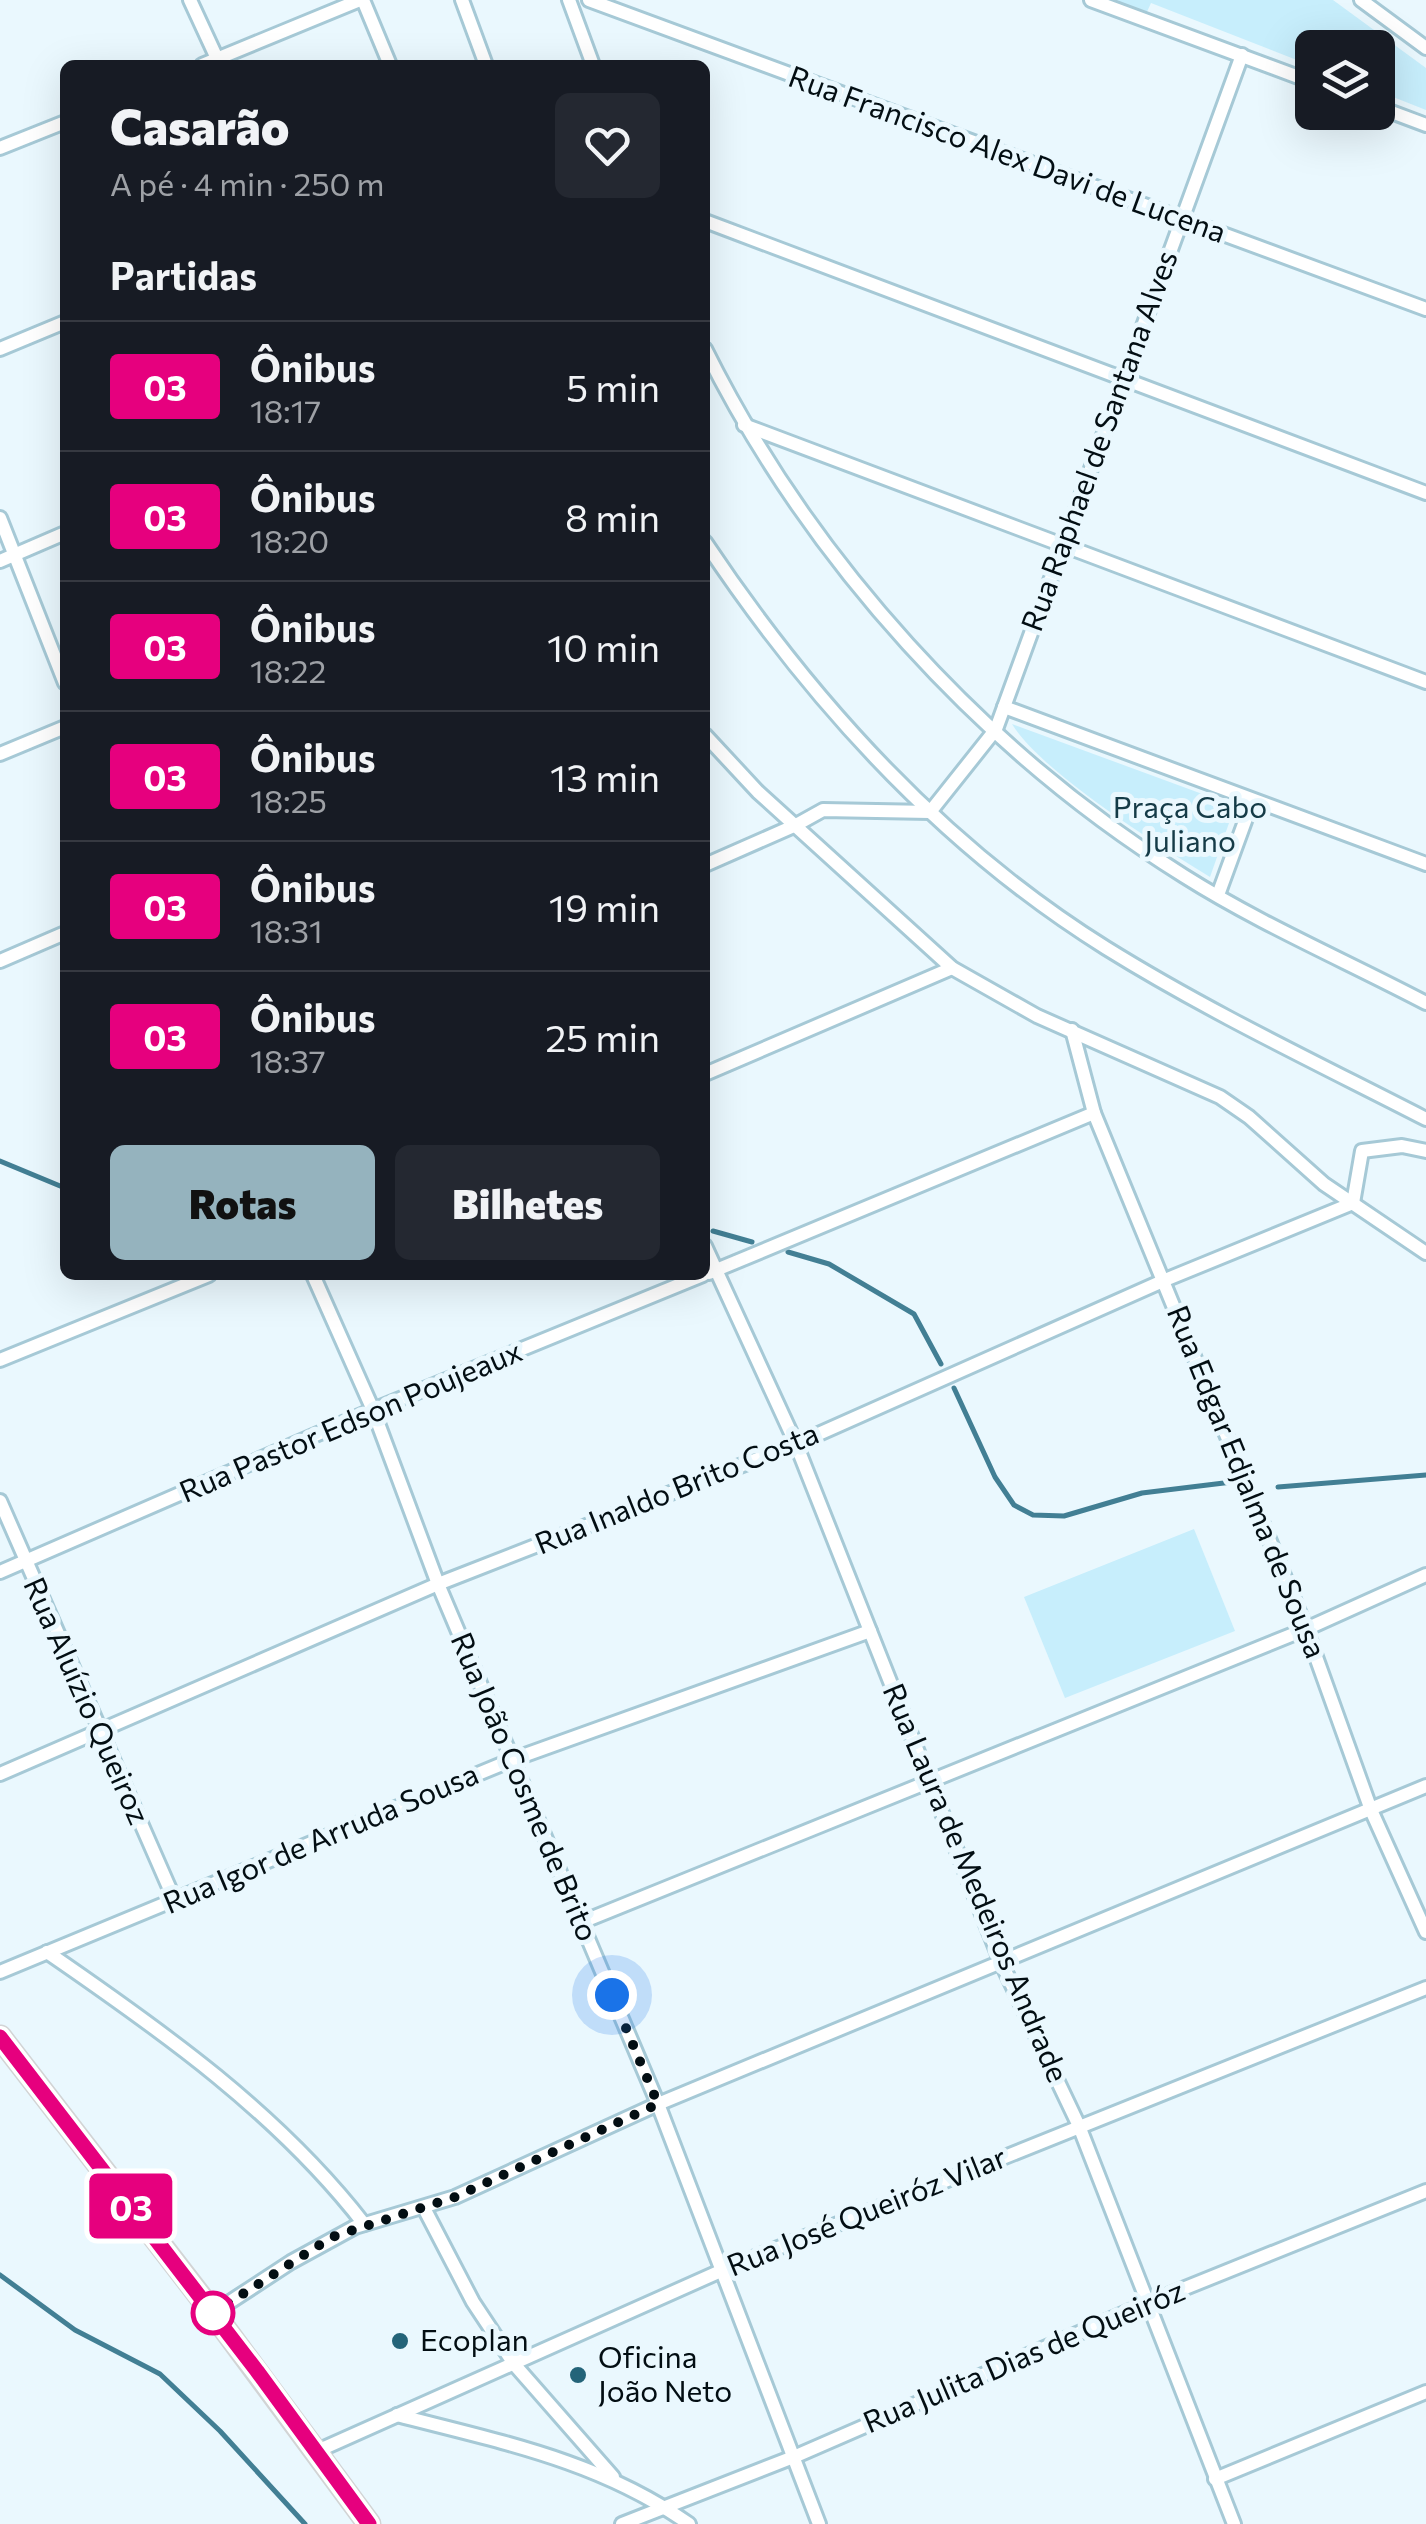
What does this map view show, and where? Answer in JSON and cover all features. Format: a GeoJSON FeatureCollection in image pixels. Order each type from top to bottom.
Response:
{"type":"FeatureCollection","features":[{"type":"Feature","properties":{"kind":"main road"},"geometry":{"type":"LineString","coordinates":[[0,2037],[213,2313],[369,2524]]}},
{"type":"Feature","properties":{"kind":"street"},"geometry":{"type":"LineString","coordinates":[[190,0],[217,60]]}},
{"type":"Feature","properties":{"kind":"street"},"geometry":{"type":"LineString","coordinates":[[223,60],[362,0],[388,60]]}},
{"type":"Feature","properties":{"kind":"street"},"geometry":{"type":"LineString","coordinates":[[462,0],[484,60]]}},
{"type":"Feature","properties":{"kind":"street"},"geometry":{"type":"LineString","coordinates":[[568,0],[592,60]]}},
{"type":"Feature","properties":{"kind":"street","name":"Rua Francisco Alex Davi de Lucena"},"geometry":{"type":"LineString","coordinates":[[589,0],[1426,309]]}},
{"type":"Feature","properties":{"kind":"street"},"geometry":{"type":"LineString","coordinates":[[1091,0],[1295,75]]}},
{"type":"Feature","properties":{"kind":"street"},"geometry":{"type":"LineString","coordinates":[[1361,0],[1426,48]]}},
{"type":"Feature","properties":{"kind":"street","name":"Rua Raphael de Santana Alves"},"geometry":{"type":"LineString","coordinates":[[930,812],[996,730],[1060,545],[1242,55]]}},
{"type":"Feature","properties":{"kind":"street"},"geometry":{"type":"LineString","coordinates":[[1395,113],[1426,125]]}},
{"type":"Feature","properties":{"kind":"street"},"geometry":{"type":"LineString","coordinates":[[0,148],[60,124]]}},
{"type":"Feature","properties":{"kind":"street"},"geometry":{"type":"LineString","coordinates":[[710,223],[1426,493]]}},
{"type":"Feature","properties":{"kind":"street"},"geometry":{"type":"LineString","coordinates":[[0,349],[60,324]]}},
{"type":"Feature","properties":{"kind":"street"},"geometry":{"type":"LineString","coordinates":[[710,359],[744,425],[845,570],[927,665],[996,730],[1124,835],[1218,894],[1426,1002]]}},
{"type":"Feature","properties":{"kind":"street"},"geometry":{"type":"LineString","coordinates":[[744,425],[1426,682]]}},
{"type":"Feature","properties":{"kind":"street"},"geometry":{"type":"LineString","coordinates":[[0,518],[60,670]]}},
{"type":"Feature","properties":{"kind":"street"},"geometry":{"type":"LineString","coordinates":[[0,561],[60,535]]}},
{"type":"Feature","properties":{"kind":"street"},"geometry":{"type":"LineString","coordinates":[[710,549],[805,678],[869,752],[930,812],[1017,884],[1103,946],[1426,1120]]}},
{"type":"Feature","properties":{"kind":"street"},"geometry":{"type":"LineString","coordinates":[[1004,707],[1426,864]]}},
{"type":"Feature","properties":{"kind":"street"},"geometry":{"type":"LineString","coordinates":[[0,754],[60,729]]}},
{"type":"Feature","properties":{"kind":"street"},"geometry":{"type":"LineString","coordinates":[[710,740],[796,826],[952,968],[998,996],[1220,1098],[1249,1117],[1324,1184],[1426,1252]]}},
{"type":"Feature","properties":{"kind":"street"},"geometry":{"type":"LineString","coordinates":[[1218,894],[1252,802]]}},
{"type":"Feature","properties":{"kind":"street"},"geometry":{"type":"LineString","coordinates":[[710,863],[796,826],[823,810],[930,812]]}},
{"type":"Feature","properties":{"kind":"street"},"geometry":{"type":"LineString","coordinates":[[0,961],[60,935]]}},
{"type":"Feature","properties":{"kind":"street"},"geometry":{"type":"LineString","coordinates":[[710,1072],[952,968]]}},
{"type":"Feature","properties":{"kind":"street","name":"Rua Edgar Edjalma de Sousa"},"geometry":{"type":"LineString","coordinates":[[1072,1030],[1094,1113],[1306,1629],[1371,1810],[1426,1932]]}},
{"type":"Feature","properties":{"kind":"street","name":"Rua Pastor Edson Poujeaux"},"geometry":{"type":"LineString","coordinates":[[710,1272],[1094,1113]]}},
{"type":"Feature","properties":{"kind":"street"},"geometry":{"type":"LineString","coordinates":[[1354,1203],[1362,1151],[1402,1146],[1426,1152]]}},
{"type":"Feature","properties":{"kind":"street","name":"Rua Inaldo Brito Costa"},"geometry":{"type":"LineString","coordinates":[[0,1774],[438,1584],[796,1444],[1165,1280],[1354,1203]]}},
{"type":"Feature","properties":{"kind":"street","name":"Rua Laura de Medeiros Andrade"},"geometry":{"type":"LineString","coordinates":[[710,1277],[796,1444],[1001,1962],[1079,2126],[1234,2524]]}},
{"type":"Feature","properties":{"kind":"street"},"geometry":{"type":"LineString","coordinates":[[0,1360],[197,1280]]}},
{"type":"Feature","properties":{"kind":"street","name":"Rua João Cosme de Brito"},"geometry":{"type":"LineString","coordinates":[[315,1280],[372,1410],[438,1584],[658,2104],[820,2524]]}},
{"type":"Feature","properties":{"kind":"street","name":"Rua Pastor Edson Poujeaux"},"geometry":{"type":"LineString","coordinates":[[0,1572],[372,1410],[691,1280]]}},
{"type":"Feature","properties":{"kind":"street","name":"Rua Aluízio Queiroz"},"geometry":{"type":"LineString","coordinates":[[0,1501],[175,1900]]}},
{"type":"Feature","properties":{"kind":"street"},"geometry":{"type":"LineString","coordinates":[[582,1922],[1306,1629],[1426,1576]]}},
{"type":"Feature","properties":{"kind":"street","name":"Rua Igor de Arruda Sousa"},"geometry":{"type":"LineString","coordinates":[[0,1972],[514,1759],[870,1631]]}},
{"type":"Feature","properties":{"kind":"street"},"geometry":{"type":"LineString","coordinates":[[213,2313],[332,2237],[424,2208],[658,2104],[1426,1786]]}},
{"type":"Feature","properties":{"kind":"street"},"geometry":{"type":"LineString","coordinates":[[47,1952],[170,2036],[323,2171],[364,2224]]}},
{"type":"Feature","properties":{"kind":"street","name":"Rua José Queiróz Vilar"},"geometry":{"type":"LineString","coordinates":[[314,2452],[723,2270],[1426,1988]]}},
{"type":"Feature","properties":{"kind":"street","name":"Rua Julita Dias de Queiróz"},"geometry":{"type":"LineString","coordinates":[[622,2524],[796,2456],[1148,2302],[1426,2190]]}},
{"type":"Feature","properties":{"kind":"street"},"geometry":{"type":"LineString","coordinates":[[424,2208],[473,2302],[514,2364],[613,2477]]}},
{"type":"Feature","properties":{"kind":"street"},"geometry":{"type":"LineString","coordinates":[[1216,2479],[1426,2392]]}},
{"type":"Feature","properties":{"kind":"street"},"geometry":{"type":"LineString","coordinates":[[397,2416],[546,2454],[613,2477],[689,2524]]}},
{"type":"Feature","properties":{"kind":"green space"},"geometry":{"type":"Polygon","coordinates":[[[1109,0],[1333,0],[1374,30],[1295,30],[1295,59],[1151,3],[1146,14],[1109,0]]]}},
{"type":"Feature","properties":{"kind":"green space"},"geometry":{"type":"Polygon","coordinates":[[[1395,45],[1426,68],[1426,110],[1395,98],[1395,45]]]}},
{"type":"Feature","properties":{"kind":"green space","name":"Praça Cabo Juliano"},"geometry":{"type":"Polygon","coordinates":[[[1012,724],[1235,806],[1210,877],[1074,785],[1048,764],[1012,724]]]}},
{"type":"Feature","properties":{"kind":"green space"},"geometry":{"type":"Polygon","coordinates":[[[1194,1529],[1235,1631],[1065,1698],[1024,1597],[1194,1529]]]}},
{"type":"Feature","properties":{"kind":"waterway"},"geometry":{"type":"LineString","coordinates":[[0,1161],[60,1186]]}},
{"type":"Feature","properties":{"kind":"waterway"},"geometry":{"type":"LineString","coordinates":[[713,1231],[752,1242]]}},
{"type":"Feature","properties":{"kind":"waterway"},"geometry":{"type":"LineString","coordinates":[[788,1252],[829,1264],[914,1314],[941,1364]]}},
{"type":"Feature","properties":{"kind":"waterway"},"geometry":{"type":"LineString","coordinates":[[954,1388],[995,1477],[1014,1505],[1033,1515],[1064,1516],[1142,1493],[1232,1482]]}},
{"type":"Feature","properties":{"kind":"waterway"},"geometry":{"type":"LineString","coordinates":[[1278,1487],[1426,1475]]}},
{"type":"Feature","properties":{"kind":"waterway"},"geometry":{"type":"LineString","coordinates":[[0,2275],[75,2330],[160,2374],[220,2431],[305,2524]]}},
{"type":"Feature","properties":{"kind":"bus line","name":"03"},"geometry":{"type":"LineString","coordinates":[[0,2037],[257,2371],[369,2524]]}},
{"type":"Feature","properties":{"kind":"place","name":"Ecoplan"},"geometry":{"type":"Point","coordinates":[400,2341]}},
{"type":"Feature","properties":{"kind":"place","name":"Oficina João Neto"},"geometry":{"type":"Point","coordinates":[578,2375]}},
{"type":"Feature","properties":{"kind":"route"},"geometry":{"type":"LineString","coordinates":[[213,2313],[332,2237],[455,2197],[658,2104],[612,1995]]}}]}
